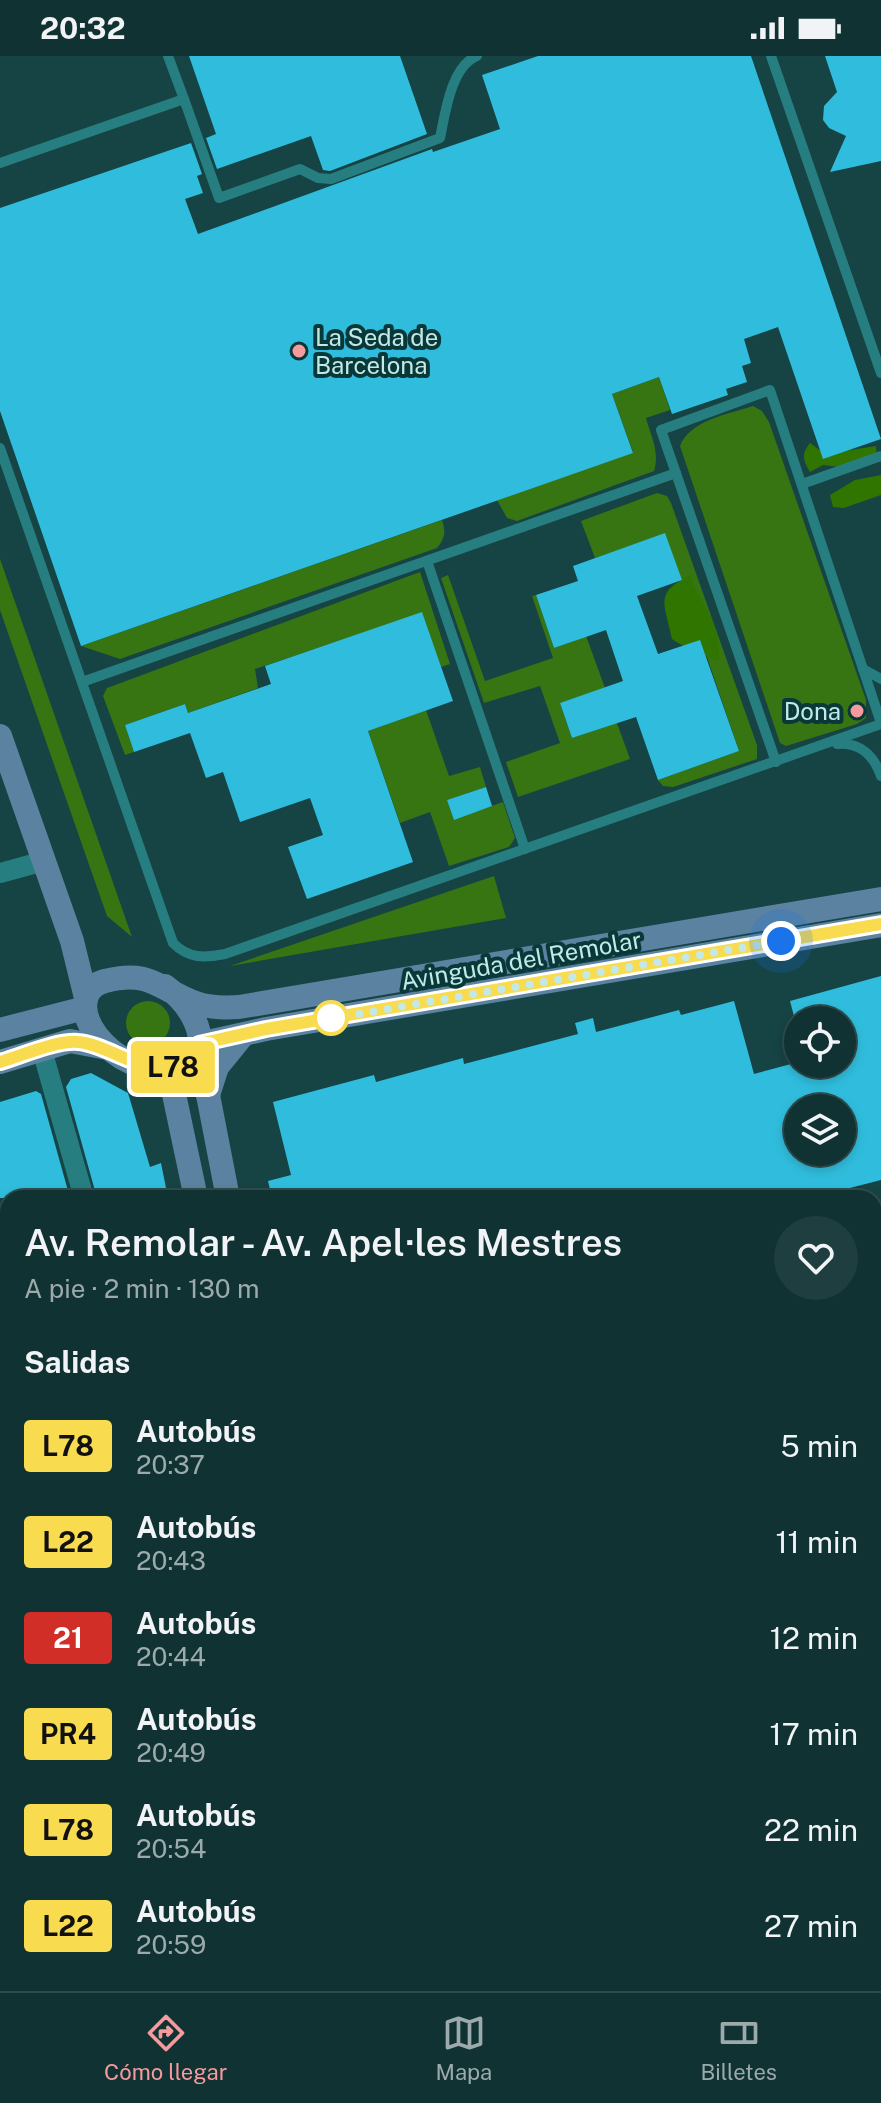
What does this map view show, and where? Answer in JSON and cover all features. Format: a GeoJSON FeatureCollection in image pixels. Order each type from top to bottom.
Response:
{"type":"FeatureCollection","features":[{"type":"Feature","properties":{"kind":"street"},"geometry":{"type":"LineString","coordinates":[[0,736],[73,944],[86,1017],[107,1048],[130,1062],[162,1072],[171,1080],[194,1190]]}},
{"type":"Feature","properties":{"kind":"street"},"geometry":{"type":"LineString","coordinates":[[0,873],[44,861]]}},
{"type":"Feature","properties":{"kind":"street","name":"Avinguda del Remolar"},"geometry":{"type":"LineString","coordinates":[[73,944],[80,954],[93,963],[165,986],[193,1002],[212,1007],[239,1007],[881,899]]}},
{"type":"Feature","properties":{"kind":"street","name":"Avinguda del Remolar"},"geometry":{"type":"LineString","coordinates":[[147,1067],[187,1063],[197,1049],[243,1035],[881,925]]}},
{"type":"Feature","properties":{"kind":"street"},"geometry":{"type":"LineString","coordinates":[[55,1015],[68,986],[73,944]]}},
{"type":"Feature","properties":{"kind":"street"},"geometry":{"type":"LineString","coordinates":[[0,1030],[85,1003],[90,990],[99,983],[129,977]]}},
{"type":"Feature","properties":{"kind":"street"},"geometry":{"type":"LineString","coordinates":[[165,986],[186,1004],[199,1029],[197,1049],[226,1190]]}},
{"type":"Feature","properties":{"kind":"street"},"geometry":{"type":"LineString","coordinates":[[208,1095],[217,1067],[243,1035]]}},
{"type":"Feature","properties":{"kind":"street"},"geometry":{"type":"LineString","coordinates":[[0,1062],[70,1041],[107,1048]]}},
{"type":"Feature","properties":{"kind":"street"},"geometry":{"type":"LineString","coordinates":[[42,1050],[82,1190]]}},
{"type":"Feature","properties":{"kind":"lane"},"geometry":{"type":"LineString","coordinates":[[168,56],[219,198],[300,169],[318,178],[331,179],[440,138],[452,86],[471,58],[477,56]]}},
{"type":"Feature","properties":{"kind":"lane"},"geometry":{"type":"LineString","coordinates":[[771,56],[881,373]]}},
{"type":"Feature","properties":{"kind":"lane"},"geometry":{"type":"LineString","coordinates":[[0,163],[184,99]]}},
{"type":"Feature","properties":{"kind":"lane"},"geometry":{"type":"LineString","coordinates":[[0,448],[173,943],[185,955],[206,958],[225,954],[776,762],[881,724],[770,390],[661,430],[776,762]]}},
{"type":"Feature","properties":{"kind":"lane"},"geometry":{"type":"LineString","coordinates":[[802,484],[881,456]]}},
{"type":"Feature","properties":{"kind":"lane"},"geometry":{"type":"LineString","coordinates":[[82,682],[676,473]]}},
{"type":"Feature","properties":{"kind":"lane"},"geometry":{"type":"LineString","coordinates":[[427,561],[525,849]]}},
{"type":"Feature","properties":{"kind":"lane"},"geometry":{"type":"LineString","coordinates":[[863,669],[881,679]]}},
{"type":"Feature","properties":{"kind":"lane"},"geometry":{"type":"LineString","coordinates":[[823,745],[850,743],[868,753],[881,776]]}},
{"type":"Feature","properties":{"kind":"green space"},"geometry":{"type":"Polygon","coordinates":[[[659,377],[670,410],[646,418],[655,451],[654,471],[517,521],[507,518],[497,500],[633,452],[612,394],[659,377]]]}},
{"type":"Feature","properties":{"kind":"green space"},"geometry":{"type":"Polygon","coordinates":[[[753,406],[762,411],[769,422],[866,700],[866,718],[857,724],[786,746],[780,743],[680,446],[685,437],[701,424],[753,406]]]}},
{"type":"Feature","properties":{"kind":"green space"},"geometry":{"type":"Polygon","coordinates":[[[810,443],[825,454],[876,446],[877,457],[855,469],[823,465],[810,472],[804,457],[810,443]]]}},
{"type":"Feature","properties":{"kind":"green space"},"geometry":{"type":"Polygon","coordinates":[[[881,475],[881,495],[844,508],[833,507],[830,495],[855,480],[881,475]]]}},
{"type":"Feature","properties":{"kind":"green space"},"geometry":{"type":"Polygon","coordinates":[[[657,493],[667,496],[671,503],[757,745],[757,759],[673,787],[663,786],[658,780],[739,751],[665,534],[595,558],[581,521],[657,493]]]}},
{"type":"Feature","properties":{"kind":"green space"},"geometry":{"type":"Polygon","coordinates":[[[442,520],[444,535],[437,548],[120,659],[81,646],[442,520]]]}},
{"type":"Feature","properties":{"kind":"green space"},"geometry":{"type":"Polygon","coordinates":[[[0,559],[132,937],[107,916],[0,610],[0,559]]]}},
{"type":"Feature","properties":{"kind":"green space"},"geometry":{"type":"Polygon","coordinates":[[[420,572],[450,664],[441,667],[422,613],[255,669],[258,688],[188,713],[185,704],[125,725],[134,752],[125,755],[103,696],[107,688],[420,572]]]}},
{"type":"Feature","properties":{"kind":"green space"},"geometry":{"type":"Polygon","coordinates":[[[448,575],[485,681],[553,658],[532,596],[536,595],[554,648],[574,641],[562,604],[573,600],[605,688],[560,703],[572,738],[617,723],[630,759],[518,797],[506,762],[560,743],[540,686],[484,703],[441,578],[448,575]]]}},
{"type":"Feature","properties":{"kind":"green space"},"geometry":{"type":"Polygon","coordinates":[[[691,575],[713,624],[719,660],[694,652],[672,639],[665,608],[666,594],[679,581],[691,575]]]}},
{"type":"Feature","properties":{"kind":"green space"},"geometry":{"type":"Polygon","coordinates":[[[426,710],[449,776],[480,767],[486,787],[447,800],[454,819],[503,802],[515,838],[509,847],[449,866],[430,812],[400,823],[368,731],[426,710]]]}},
{"type":"Feature","properties":{"kind":"green space"},"geometry":{"type":"Polygon","coordinates":[[[494,876],[506,918],[230,966],[494,876]]]}},
{"type":"Feature","properties":{"kind":"green space"},"geometry":{"type":"Polygon","coordinates":[[[148,1001],[163,1008],[170,1023],[163,1038],[148,1045],[133,1038],[126,1023],[133,1008],[148,1001]]]}},
{"type":"Feature","properties":{"kind":"building"},"geometry":{"type":"Polygon","coordinates":[[[189,56],[400,56],[427,134],[330,171],[323,170],[311,136],[217,169],[206,138],[216,134],[189,56]]]}},
{"type":"Feature","properties":{"kind":"building","name":"La Seda de Barcelona"},"geometry":{"type":"Polygon","coordinates":[[[538,56],[751,56],[881,439],[823,459],[778,327],[744,339],[751,363],[742,366],[747,382],[726,389],[728,395],[672,414],[659,377],[612,394],[633,453],[81,646],[0,411],[0,208],[191,143],[202,174],[197,176],[203,193],[185,199],[198,234],[432,149],[433,152],[500,129],[482,75],[538,56]]]}},
{"type":"Feature","properties":{"kind":"building"},"geometry":{"type":"Polygon","coordinates":[[[825,56],[881,56],[881,161],[830,172],[846,136],[829,128],[823,120],[824,106],[837,92],[825,56]]]}},
{"type":"Feature","properties":{"kind":"building"},"geometry":{"type":"Polygon","coordinates":[[[665,533],[682,580],[637,596],[658,654],[700,640],[739,751],[658,780],[636,717],[572,738],[560,703],[623,681],[606,630],[554,648],[536,595],[578,581],[573,566],[665,533]]]}},
{"type":"Feature","properties":{"kind":"building"},"geometry":{"type":"Polygon","coordinates":[[[422,612],[453,701],[368,731],[413,862],[307,899],[288,847],[323,835],[310,798],[240,822],[223,772],[206,778],[190,733],[134,752],[125,725],[185,704],[188,713],[271,684],[265,666],[422,612]]]}},
{"type":"Feature","properties":{"kind":"building"},"geometry":{"type":"Polygon","coordinates":[[[486,787],[492,806],[454,820],[447,800],[486,787]]]}},
{"type":"Feature","properties":{"kind":"building"},"geometry":{"type":"Polygon","coordinates":[[[881,976],[881,1180],[842,1190],[270,1190],[268,1181],[291,1175],[273,1102],[374,1075],[376,1082],[463,1058],[464,1064],[578,1034],[575,1023],[593,1018],[596,1032],[679,1010],[681,1015],[734,1001],[754,1074],[784,1066],[784,1078],[856,1078],[856,1006],[791,1006],[790,1001],[881,976]]]}},
{"type":"Feature","properties":{"kind":"building"},"geometry":{"type":"Polygon","coordinates":[[[91,1073],[128,1093],[150,1167],[161,1163],[166,1190],[95,1190],[66,1087],[71,1079],[91,1073]]]}},
{"type":"Feature","properties":{"kind":"building"},"geometry":{"type":"Polygon","coordinates":[[[36,1091],[41,1094],[68,1190],[0,1190],[0,1102],[36,1091]]]}},
{"type":"Feature","properties":{"kind":"bus line","name":"L78"},"geometry":{"type":"LineString","coordinates":[[0,1062],[78,1041],[107,1048],[130,1062],[147,1067],[177,1066],[187,1063],[195,1055],[199,1044],[266,1029],[881,924]]}},
{"type":"Feature","properties":{"kind":"place","name":"La Seda de Barcelona"},"geometry":{"type":"Point","coordinates":[299,351]}},
{"type":"Feature","properties":{"kind":"place","name":"Dona"},"geometry":{"type":"Point","coordinates":[857,711]}},
{"type":"Feature","properties":{"kind":"route"},"geometry":{"type":"LineString","coordinates":[[331,1018],[324,1020],[781,941]]}}]}
